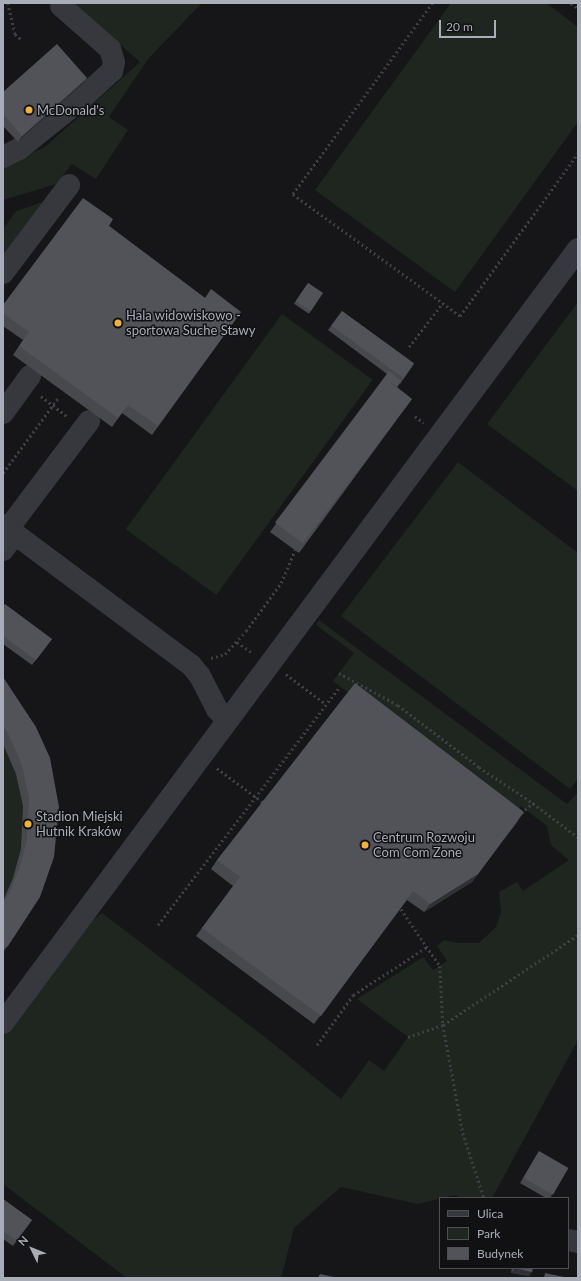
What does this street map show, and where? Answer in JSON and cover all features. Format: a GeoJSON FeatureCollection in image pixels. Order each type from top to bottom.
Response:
{"type":"FeatureCollection","features":[{"type":"Feature","properties":{"kind":"lane"},"geometry":{"type":"LineString","coordinates":[[4,155],[19,149],[79,101],[112,70],[114,62],[110,49],[61,6]]}},
{"type":"Feature","properties":{"kind":"lane"},"geometry":{"type":"LineString","coordinates":[[3,273],[68,185]]}},
{"type":"Feature","properties":{"kind":"lane"},"geometry":{"type":"LineString","coordinates":[[3,1023],[578,249]]}},
{"type":"Feature","properties":{"kind":"lane"},"geometry":{"type":"LineString","coordinates":[[3,413],[27,380]]}},
{"type":"Feature","properties":{"kind":"lane"},"geometry":{"type":"LineString","coordinates":[[86,425],[7,535],[191,665],[200,676],[217,709],[228,720]]}},
{"type":"Feature","properties":{"kind":"path"},"geometry":{"type":"LineString","coordinates":[[8,3],[15,34],[22,40]]}},
{"type":"Feature","properties":{"kind":"path"},"geometry":{"type":"LineString","coordinates":[[433,3],[292,194],[460,316],[578,153]]}},
{"type":"Feature","properties":{"kind":"path"},"geometry":{"type":"LineString","coordinates":[[570,3],[578,8]]}},
{"type":"Feature","properties":{"kind":"path"},"geometry":{"type":"LineString","coordinates":[[409,347],[442,304]]}},
{"type":"Feature","properties":{"kind":"path"},"geometry":{"type":"LineString","coordinates":[[27,380],[53,405],[86,425]]}},
{"type":"Feature","properties":{"kind":"path"},"geometry":{"type":"LineString","coordinates":[[3,473],[58,398]]}},
{"type":"Feature","properties":{"kind":"path"},"geometry":{"type":"LineString","coordinates":[[207,658],[225,654],[246,631],[281,583],[295,550]]}},
{"type":"Feature","properties":{"kind":"path"},"geometry":{"type":"LineString","coordinates":[[339,673],[398,705],[473,763],[533,803],[578,838]]}},
{"type":"Feature","properties":{"kind":"path"},"geometry":{"type":"LineString","coordinates":[[285,674],[326,704]]}},
{"type":"Feature","properties":{"kind":"path"},"geometry":{"type":"LineString","coordinates":[[158,925],[340,686]]}},
{"type":"Feature","properties":{"kind":"path"},"geometry":{"type":"LineString","coordinates":[[216,767],[263,802]]}},
{"type":"Feature","properties":{"kind":"path"},"geometry":{"type":"LineString","coordinates":[[520,814],[533,803]]}},
{"type":"Feature","properties":{"kind":"path"},"geometry":{"type":"LineString","coordinates":[[401,909],[440,966],[443,1025],[463,1133],[484,1197]]}},
{"type":"Feature","properties":{"kind":"path"},"geometry":{"type":"LineString","coordinates":[[408,1037],[443,1025],[578,935]]}},
{"type":"Feature","properties":{"kind":"path"},"geometry":{"type":"LineString","coordinates":[[317,1045],[352,995],[427,947]]}},
{"type":"Feature","properties":{"kind":"green space"},"geometry":{"type":"Polygon","coordinates":[[[73,3],[202,3],[148,59],[109,117],[128,130],[96,179],[72,164],[56,184],[3,200],[3,165],[45,147],[140,62],[73,3]]]}},
{"type":"Feature","properties":{"kind":"green space"},"geometry":{"type":"Polygon","coordinates":[[[451,3],[546,3],[578,27],[578,122],[455,292],[315,190],[451,3]]]}},
{"type":"Feature","properties":{"kind":"green space"},"geometry":{"type":"Polygon","coordinates":[[[43,202],[3,257],[3,229],[16,211],[43,202]]]}},
{"type":"Feature","properties":{"kind":"green space"},"geometry":{"type":"Polygon","coordinates":[[[578,302],[578,491],[487,424],[578,302]]]}},
{"type":"Feature","properties":{"kind":"green space"},"geometry":{"type":"Polygon","coordinates":[[[282,314],[373,380],[216,595],[126,529],[282,314]]]}},
{"type":"Feature","properties":{"kind":"green space"},"geometry":{"type":"Polygon","coordinates":[[[458,462],[578,553],[578,779],[570,789],[341,616],[458,462]]]}},
{"type":"Feature","properties":{"kind":"green space"},"geometry":{"type":"Polygon","coordinates":[[[319,620],[567,804],[578,792],[578,1040],[493,1197],[460,1197],[455,1195],[439,1197],[439,1199],[418,1204],[341,1187],[294,1228],[281,1278],[127,1278],[3,1184],[3,1037],[85,926],[102,913],[265,1037],[341,1099],[369,1060],[384,1071],[408,1037],[357,999],[423,957],[433,970],[447,961],[437,946],[444,940],[458,943],[479,943],[496,927],[501,912],[499,892],[517,882],[523,891],[569,860],[551,845],[547,826],[521,806],[512,817],[333,681],[354,653],[316,625],[319,620]]]}},
{"type":"Feature","properties":{"kind":"green space","name":"Stadion Miejski Hutnik Kraków"},"geometry":{"type":"Polygon","coordinates":[[[3,694],[16,711],[34,906],[3,953],[3,694]]]}},
{"type":"Feature","properties":{"kind":"building","name":"McDonald's"},"geometry":{"type":"Polygon","coordinates":[[[57,44],[87,78],[22,136],[3,114],[3,92],[57,44]]]}},
{"type":"Feature","properties":{"kind":"building","name":"Hala widowiskowo - sportowa Suche Stawy"},"geometry":{"type":"Polygon","coordinates":[[[83,198],[113,219],[109,226],[205,298],[211,289],[241,312],[158,426],[128,405],[118,418],[19,346],[29,332],[3,313],[3,305],[83,198]]]}},
{"type":"Feature","properties":{"kind":"building"},"geometry":{"type":"Polygon","coordinates":[[[308,283],[323,293],[311,311],[296,301],[308,283]]]}},
{"type":"Feature","properties":{"kind":"building"},"geometry":{"type":"Polygon","coordinates":[[[342,311],[414,363],[403,378],[331,326],[342,311]]]}},
{"type":"Feature","properties":{"kind":"building"},"geometry":{"type":"Polygon","coordinates":[[[389,371],[401,381],[397,387],[384,378],[389,371]]]}},
{"type":"Feature","properties":{"kind":"building"},"geometry":{"type":"Polygon","coordinates":[[[384,378],[412,399],[303,544],[275,523],[384,378]]]}},
{"type":"Feature","properties":{"kind":"building"},"geometry":{"type":"Polygon","coordinates":[[[5,604],[52,639],[36,660],[3,636],[3,607],[5,604]]]}},
{"type":"Feature","properties":{"kind":"building","name":"Stadion Miejski Hutnik Kraków"},"geometry":{"type":"Polygon","coordinates":[[[3,677],[36,727],[50,758],[59,807],[54,857],[40,897],[8,946],[3,950],[3,902],[8,896],[19,869],[27,840],[29,798],[22,765],[8,733],[3,726],[3,677]]]}},
{"type":"Feature","properties":{"kind":"building","name":"Centrum Rozwoju Com Com Zone"},"geometry":{"type":"Polygon","coordinates":[[[355,683],[524,812],[478,874],[430,904],[413,891],[321,1016],[202,928],[240,877],[217,860],[355,683]]]}},
{"type":"Feature","properties":{"kind":"building"},"geometry":{"type":"Polygon","coordinates":[[[539,1151],[568,1168],[553,1195],[524,1178],[539,1151]]]}},
{"type":"Feature","properties":{"kind":"building"},"geometry":{"type":"Polygon","coordinates":[[[3,1199],[32,1220],[16,1241],[3,1231],[3,1199]]]}},
{"type":"Feature","properties":{"kind":"building"},"geometry":{"type":"Polygon","coordinates":[[[519,1269],[533,1269],[532,1272],[519,1269]]]}},
{"type":"Feature","properties":{"kind":"building"},"geometry":{"type":"Polygon","coordinates":[[[545,1273],[569,1278],[544,1278],[545,1273]]]}},
{"type":"Feature","properties":{"kind":"building"},"geometry":{"type":"Polygon","coordinates":[[[320,1274],[338,1278],[318,1278],[320,1274]]]}},
{"type":"Feature","properties":{"kind":"place","name":"McDonald's"},"geometry":{"type":"Point","coordinates":[29,110]}},
{"type":"Feature","properties":{"kind":"place","name":"Hala widowiskowo - sportowa Suche Stawy"},"geometry":{"type":"Point","coordinates":[118,323]}},
{"type":"Feature","properties":{"kind":"place","name":"Stadion Miejski Hutnik Kraków"},"geometry":{"type":"Point","coordinates":[28,824]}},
{"type":"Feature","properties":{"kind":"place","name":"Centrum Rozwoju Com Com Zone"},"geometry":{"type":"Point","coordinates":[365,845]}}]}
